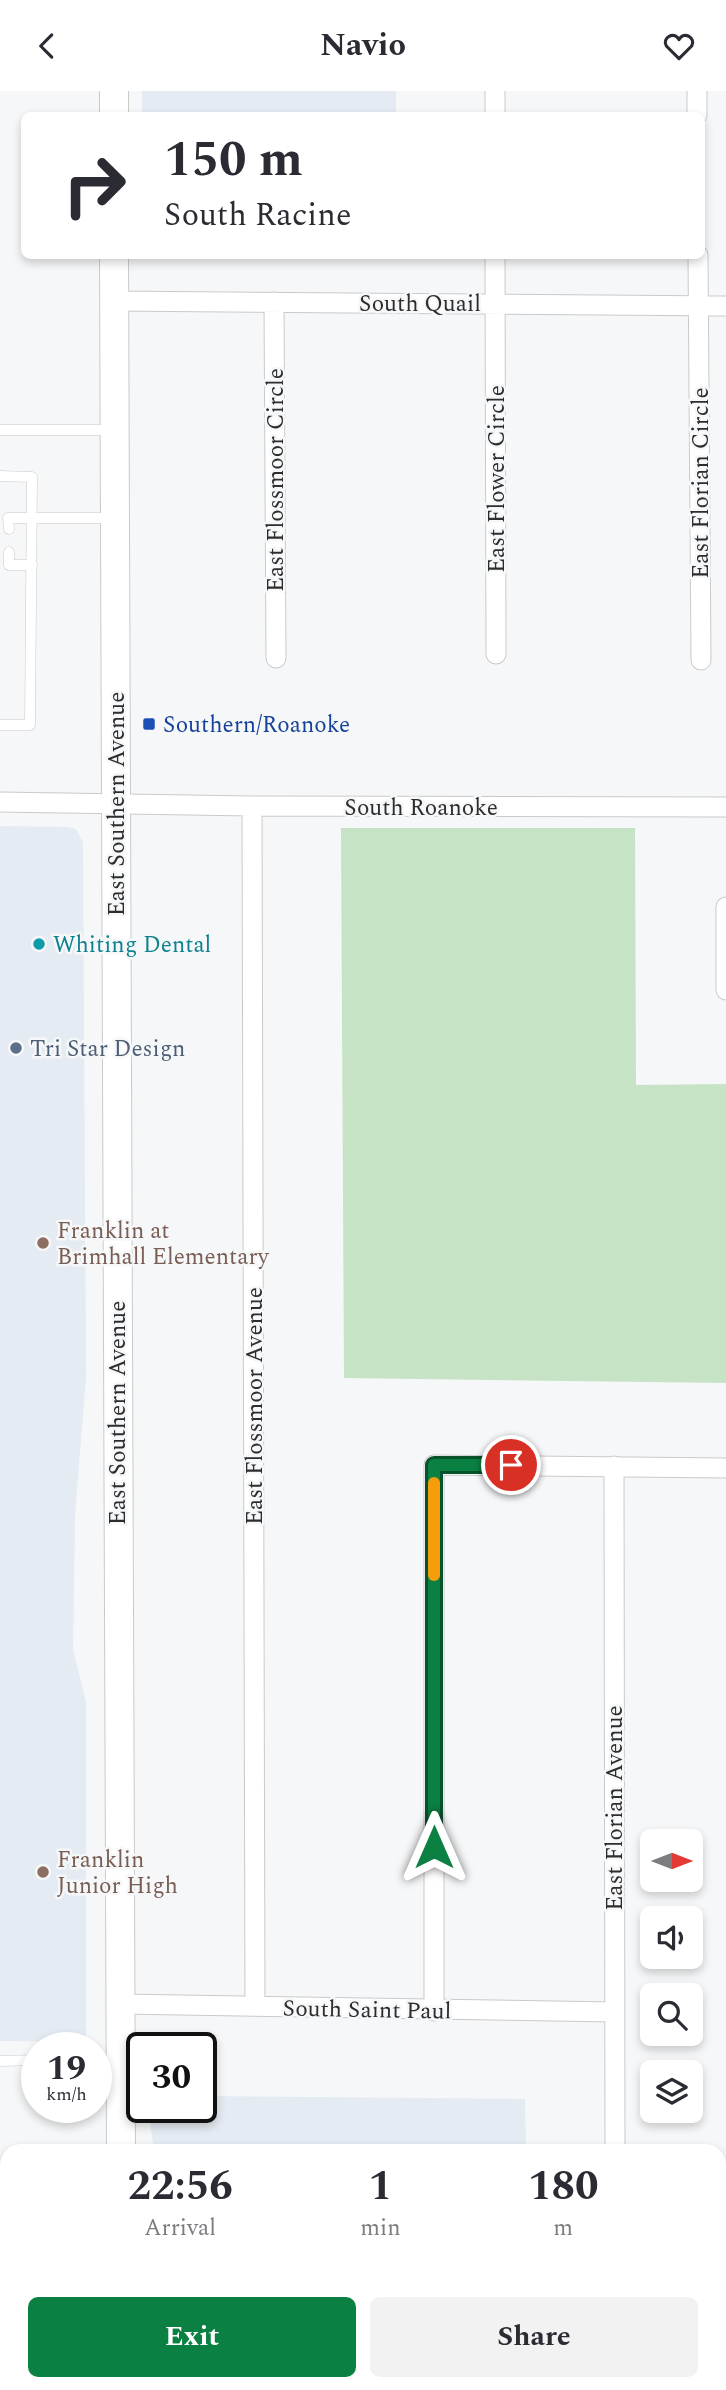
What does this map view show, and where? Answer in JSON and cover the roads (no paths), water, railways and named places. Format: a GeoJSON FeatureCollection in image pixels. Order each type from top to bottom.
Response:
{"type":"FeatureCollection","features":[{"type":"Feature","properties":{"kind":"main road"},"geometry":{"type":"LineString","coordinates":[[114,91],[114,112]]}},
{"type":"Feature","properties":{"kind":"main road","name":"East Southern Avenue"},"geometry":{"type":"LineString","coordinates":[[114,259],[121,2144]]}},
{"type":"Feature","properties":{"kind":"street"},"geometry":{"type":"LineString","coordinates":[[495,91],[495,112]]}},
{"type":"Feature","properties":{"kind":"street"},"geometry":{"type":"LineString","coordinates":[[696,91],[697,112]]}},
{"type":"Feature","properties":{"kind":"street","name":"East Flower Circle"},"geometry":{"type":"LineString","coordinates":[[495,259],[496,654]]}},
{"type":"Feature","properties":{"kind":"street"},"geometry":{"type":"LineString","coordinates":[[698,259],[698,306]]}},
{"type":"Feature","properties":{"kind":"street","name":"South Quail"},"geometry":{"type":"LineString","coordinates":[[114,301],[726,306]]}},
{"type":"Feature","properties":{"kind":"street","name":"East Flossmoor Circle"},"geometry":{"type":"LineString","coordinates":[[274,302],[276,658]]}},
{"type":"Feature","properties":{"kind":"street","name":"East Florian Circle"},"geometry":{"type":"LineString","coordinates":[[698,306],[701,660]]}},
{"type":"Feature","properties":{"kind":"street","name":"South Roanoke"},"geometry":{"type":"LineString","coordinates":[[0,802],[252,806],[726,807]]}},
{"type":"Feature","properties":{"kind":"street","name":"East Flossmoor Avenue"},"geometry":{"type":"LineString","coordinates":[[252,806],[255,2006]]}},
{"type":"Feature","properties":{"kind":"street"},"geometry":{"type":"LineString","coordinates":[[725,990],[726,907]]}},
{"type":"Feature","properties":{"kind":"street"},"geometry":{"type":"LineString","coordinates":[[434,2011],[434,1465],[726,1468]]}},
{"type":"Feature","properties":{"kind":"street","name":"East Florian Avenue"},"geometry":{"type":"LineString","coordinates":[[614,1466],[615,2144]]}},
{"type":"Feature","properties":{"kind":"street","name":"South Saint Paul"},"geometry":{"type":"LineString","coordinates":[[120,2004],[615,2013]]}},
{"type":"Feature","properties":{"kind":"lane"},"geometry":{"type":"LineString","coordinates":[[0,430],[115,430]]}},
{"type":"Feature","properties":{"kind":"lane"},"geometry":{"type":"LineString","coordinates":[[0,476],[32,477],[30,725],[0,725]]}},
{"type":"Feature","properties":{"kind":"lane"},"geometry":{"type":"LineString","coordinates":[[9,529],[9,518],[114,518]]}},
{"type":"Feature","properties":{"kind":"lane"},"geometry":{"type":"LineString","coordinates":[[9,552],[9,565],[32,565]]}},
{"type":"Feature","properties":{"kind":"lane"},"geometry":{"type":"LineString","coordinates":[[0,2061],[21,2060]]}},
{"type":"Feature","properties":{"kind":"place","name":"Southern/Roanoke"},"geometry":{"type":"Point","coordinates":[149,724]}},
{"type":"Feature","properties":{"kind":"place","name":"Whiting Dental"},"geometry":{"type":"Point","coordinates":[39,944]}},
{"type":"Feature","properties":{"kind":"place","name":"Tri Star Design"},"geometry":{"type":"Point","coordinates":[16,1048]}},
{"type":"Feature","properties":{"kind":"place","name":"Franklin at Brimhall Elementary"},"geometry":{"type":"Point","coordinates":[43,1243]}},
{"type":"Feature","properties":{"kind":"place","name":"Franklin Junior High"},"geometry":{"type":"Point","coordinates":[43,1872]}}]}
